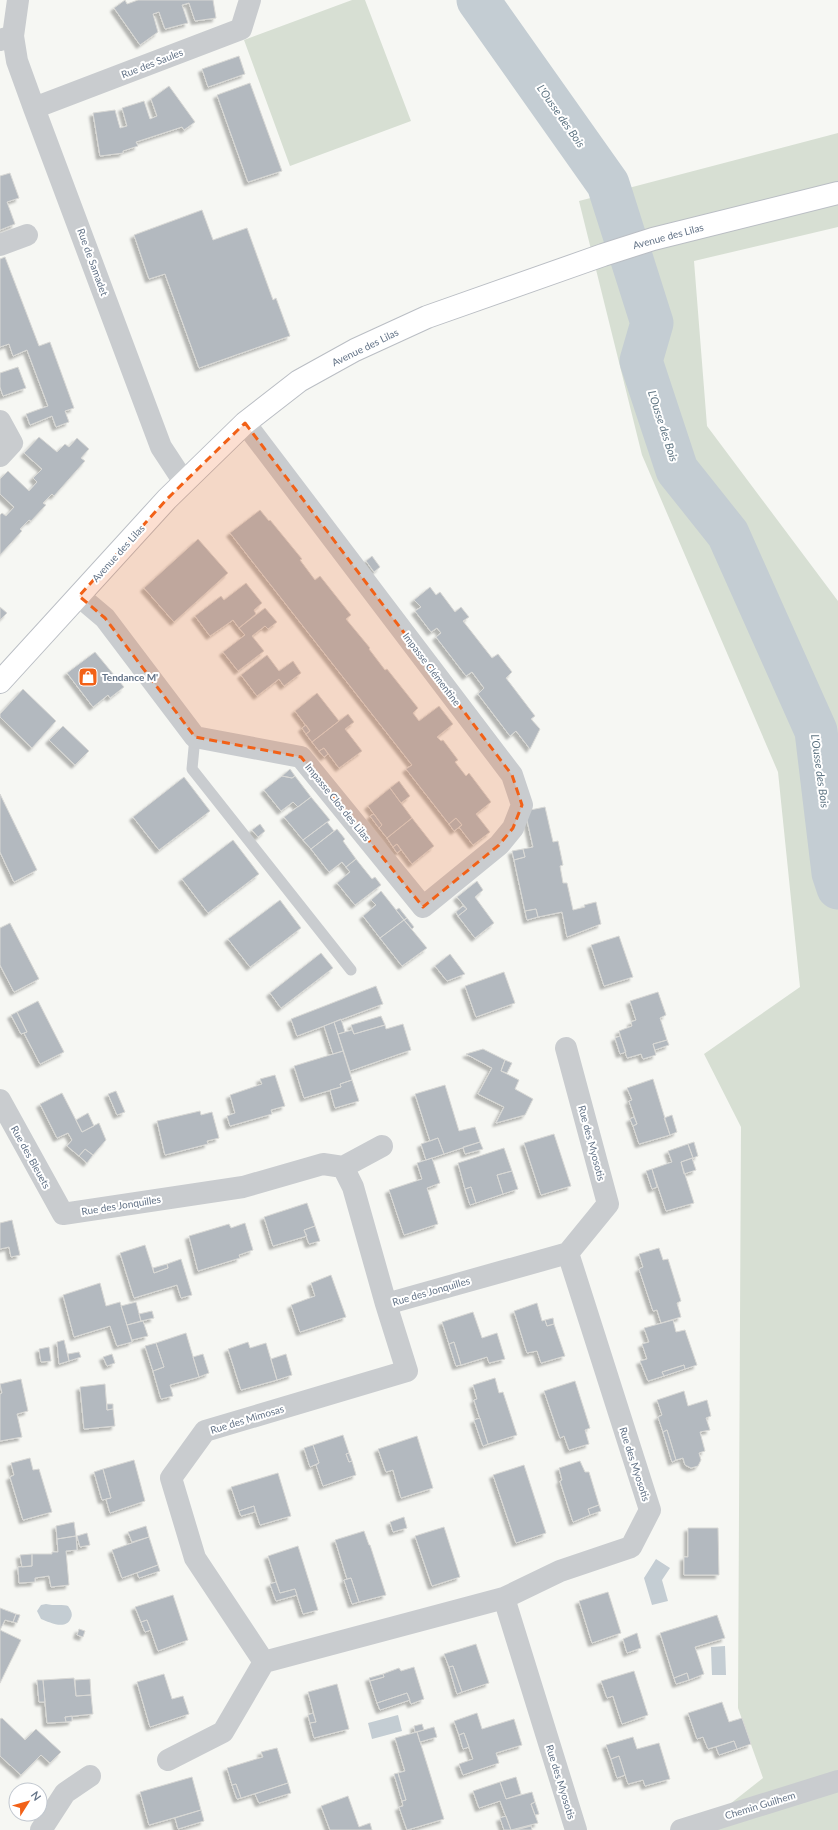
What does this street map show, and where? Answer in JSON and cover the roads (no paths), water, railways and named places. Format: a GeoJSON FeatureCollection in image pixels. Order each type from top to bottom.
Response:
{"type":"FeatureCollection","features":[{"type":"Feature","properties":{"kind":"street","name":"Rue de Samadet"},"geometry":{"type":"LineString","coordinates":[[18,0],[7,38],[17,61],[161,447],[184,482]]}},
{"type":"Feature","properties":{"kind":"street","name":"Rue des Saules"},"geometry":{"type":"LineString","coordinates":[[34,108],[241,29],[250,0]]}},
{"type":"Feature","properties":{"kind":"street","name":"Avenue des Lilas"},"geometry":{"type":"LineString","coordinates":[[0,682],[184,482],[245,423],[299,381],[355,350],[427,317],[603,255],[653,239],[838,193]]}},
{"type":"Feature","properties":{"kind":"street"},"geometry":{"type":"LineString","coordinates":[[0,245],[27,235]]}},
{"type":"Feature","properties":{"kind":"street"},"geometry":{"type":"LineString","coordinates":[[0,421],[12,443],[0,456]]}},
{"type":"Feature","properties":{"kind":"street","name":"Impasse Clémentine"},"geometry":{"type":"LineString","coordinates":[[245,423],[512,775],[522,805],[513,828],[499,845],[423,907]]}},
{"type":"Feature","properties":{"kind":"street"},"geometry":{"type":"LineString","coordinates":[[79,596],[105,618],[195,737]]}},
{"type":"Feature","properties":{"kind":"street","name":"Impasse Clos des Lilas"},"geometry":{"type":"LineString","coordinates":[[195,737],[301,757],[423,907]]}},
{"type":"Feature","properties":{"kind":"street","name":"Rue des Myosotis"},"geometry":{"type":"LineString","coordinates":[[566,1048],[608,1204],[568,1253],[650,1510],[631,1547],[560,1571],[504,1598],[576,1830]]}},
{"type":"Feature","properties":{"kind":"street","name":"Rue des Bleuets"},"geometry":{"type":"LineString","coordinates":[[0,1100],[62,1214]]}},
{"type":"Feature","properties":{"kind":"street"},"geometry":{"type":"LineString","coordinates":[[343,1167],[382,1146]]}},
{"type":"Feature","properties":{"kind":"street","name":"Rue des Jonquilles"},"geometry":{"type":"LineString","coordinates":[[62,1214],[243,1187],[323,1164],[343,1167],[353,1187],[386,1304],[568,1253]]}},
{"type":"Feature","properties":{"kind":"street","name":"Rue des Mimosas"},"geometry":{"type":"LineString","coordinates":[[264,1662],[195,1558],[171,1478],[205,1432],[407,1371],[386,1304]]}},
{"type":"Feature","properties":{"kind":"street"},"geometry":{"type":"LineString","coordinates":[[168,1760],[223,1732],[264,1662],[504,1598]]}},
{"type":"Feature","properties":{"kind":"street"},"geometry":{"type":"LineString","coordinates":[[41,1830],[65,1793],[90,1776]]}},
{"type":"Feature","properties":{"kind":"street","name":"Chemin Guilhem"},"geometry":{"type":"LineString","coordinates":[[681,1830],[838,1781]]}},
{"type":"Feature","properties":{"kind":"lane"},"geometry":{"type":"LineString","coordinates":[[195,737],[192,769],[351,970]]}},
{"type":"Feature","properties":{"kind":"waterway","name":"L'Ousse des Bois"},"geometry":{"type":"LineString","coordinates":[[478,0],[608,184],[652,323],[641,361],[677,470],[728,534],[816,731],[833,873],[838,888]]}},
{"type":"Feature","properties":{"kind":"place","name":"Tendance M'"},"geometry":{"type":"Point","coordinates":[88,677]}}]}
